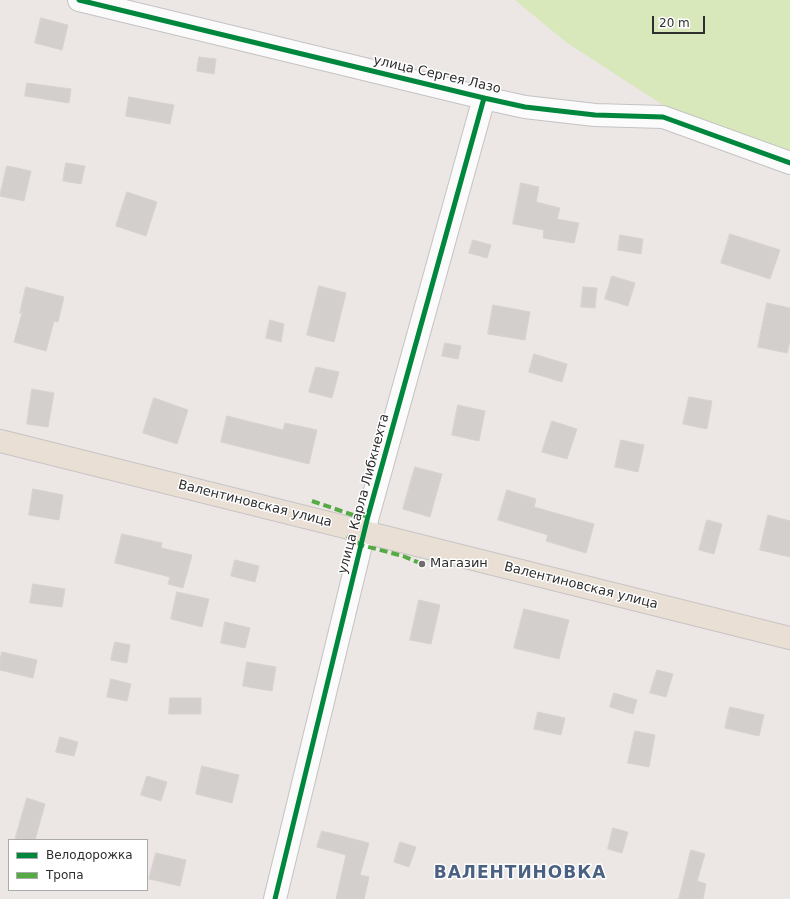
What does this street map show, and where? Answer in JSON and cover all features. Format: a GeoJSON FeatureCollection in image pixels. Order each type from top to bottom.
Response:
{"type":"FeatureCollection","features":[{"type":"Feature","properties":{"kind":"main road","name":"Валентиновская улица"},"geometry":{"type":"LineString","coordinates":[[0,442],[364,531],[790,638]]}},
{"type":"Feature","properties":{"kind":"street","name":"улица Сергея Лазо"},"geometry":{"type":"LineString","coordinates":[[79,0],[525,107],[594,115],[663,117],[790,163]]}},
{"type":"Feature","properties":{"kind":"street","name":"улица Карла Либкнехта"},"geometry":{"type":"LineString","coordinates":[[275,899],[364,531],[484,98]]}},
{"type":"Feature","properties":{"kind":"green space"},"geometry":{"type":"Polygon","coordinates":[[[515,0],[790,0],[790,165],[708,134],[567,43],[515,0]]]}},
{"type":"Feature","properties":{"kind":"building"},"geometry":{"type":"Polygon","coordinates":[[[41,18],[68,25],[62,50],[35,43],[41,18]]]}},
{"type":"Feature","properties":{"kind":"building"},"geometry":{"type":"Polygon","coordinates":[[[199,57],[216,59],[214,74],[197,71],[199,57]]]}},
{"type":"Feature","properties":{"kind":"building"},"geometry":{"type":"Polygon","coordinates":[[[27,83],[71,89],[69,103],[25,96],[27,83]]]}},
{"type":"Feature","properties":{"kind":"building"},"geometry":{"type":"Polygon","coordinates":[[[129,97],[174,105],[170,124],[126,116],[129,97]]]}},
{"type":"Feature","properties":{"kind":"building"},"geometry":{"type":"Polygon","coordinates":[[[66,163],[85,166],[81,184],[63,181],[66,163]]]}},
{"type":"Feature","properties":{"kind":"building"},"geometry":{"type":"Polygon","coordinates":[[[7,166],[31,171],[24,201],[0,196],[7,166]]]}},
{"type":"Feature","properties":{"kind":"building"},"geometry":{"type":"Polygon","coordinates":[[[521,183],[539,187],[536,202],[560,208],[557,219],[579,223],[574,243],[543,238],[544,230],[513,224],[521,183]]]}},
{"type":"Feature","properties":{"kind":"building"},"geometry":{"type":"Polygon","coordinates":[[[127,192],[157,202],[146,236],[116,226],[127,192]]]}},
{"type":"Feature","properties":{"kind":"building"},"geometry":{"type":"Polygon","coordinates":[[[730,234],[780,250],[770,279],[721,263],[730,234]]]}},
{"type":"Feature","properties":{"kind":"building"},"geometry":{"type":"Polygon","coordinates":[[[620,235],[643,239],[641,254],[618,250],[620,235]]]}},
{"type":"Feature","properties":{"kind":"building"},"geometry":{"type":"Polygon","coordinates":[[[473,240],[491,245],[487,258],[469,253],[473,240]]]}},
{"type":"Feature","properties":{"kind":"building"},"geometry":{"type":"Polygon","coordinates":[[[612,276],[635,283],[628,306],[605,299],[612,276]]]}},
{"type":"Feature","properties":{"kind":"building"},"geometry":{"type":"Polygon","coordinates":[[[319,286],[346,293],[334,342],[307,335],[319,286]]]}},
{"type":"Feature","properties":{"kind":"building"},"geometry":{"type":"Polygon","coordinates":[[[26,287],[64,297],[58,322],[54,321],[46,351],[14,342],[22,313],[20,313],[26,287]]]}},
{"type":"Feature","properties":{"kind":"building"},"geometry":{"type":"Polygon","coordinates":[[[583,287],[597,288],[595,308],[581,307],[583,287]]]}},
{"type":"Feature","properties":{"kind":"building"},"geometry":{"type":"Polygon","coordinates":[[[767,303],[790,308],[790,341],[787,353],[758,347],[767,303]]]}},
{"type":"Feature","properties":{"kind":"building"},"geometry":{"type":"Polygon","coordinates":[[[493,305],[530,312],[525,340],[488,334],[493,305]]]}},
{"type":"Feature","properties":{"kind":"building"},"geometry":{"type":"Polygon","coordinates":[[[270,320],[284,324],[281,342],[266,338],[270,320]]]}},
{"type":"Feature","properties":{"kind":"building"},"geometry":{"type":"Polygon","coordinates":[[[445,343],[461,346],[458,359],[442,356],[445,343]]]}},
{"type":"Feature","properties":{"kind":"building"},"geometry":{"type":"Polygon","coordinates":[[[534,354],[567,364],[562,382],[529,372],[534,354]]]}},
{"type":"Feature","properties":{"kind":"building"},"geometry":{"type":"Polygon","coordinates":[[[316,367],[339,372],[332,398],[309,392],[316,367]]]}},
{"type":"Feature","properties":{"kind":"building"},"geometry":{"type":"Polygon","coordinates":[[[32,389],[54,393],[48,427],[27,424],[32,389]]]}},
{"type":"Feature","properties":{"kind":"building"},"geometry":{"type":"Polygon","coordinates":[[[689,397],[712,401],[707,429],[683,424],[689,397]]]}},
{"type":"Feature","properties":{"kind":"building"},"geometry":{"type":"Polygon","coordinates":[[[154,398],[188,410],[177,444],[143,433],[154,398]]]}},
{"type":"Feature","properties":{"kind":"building"},"geometry":{"type":"Polygon","coordinates":[[[458,405],[485,411],[479,441],[452,435],[458,405]]]}},
{"type":"Feature","properties":{"kind":"building"},"geometry":{"type":"Polygon","coordinates":[[[227,416],[283,430],[285,423],[317,430],[309,464],[221,442],[227,416]]]}},
{"type":"Feature","properties":{"kind":"building"},"geometry":{"type":"Polygon","coordinates":[[[552,421],[577,429],[567,459],[542,452],[552,421]]]}},
{"type":"Feature","properties":{"kind":"building"},"geometry":{"type":"Polygon","coordinates":[[[621,440],[644,445],[638,472],[615,467],[621,440]]]}},
{"type":"Feature","properties":{"kind":"building"},"geometry":{"type":"Polygon","coordinates":[[[415,467],[442,474],[430,517],[403,509],[415,467]]]}},
{"type":"Feature","properties":{"kind":"building"},"geometry":{"type":"Polygon","coordinates":[[[33,489],[63,495],[59,520],[29,515],[33,489]]]}},
{"type":"Feature","properties":{"kind":"building"},"geometry":{"type":"Polygon","coordinates":[[[507,490],[536,499],[534,507],[594,524],[586,553],[546,541],[548,535],[498,520],[507,490]]]}},
{"type":"Feature","properties":{"kind":"building"},"geometry":{"type":"Polygon","coordinates":[[[768,515],[790,521],[790,557],[760,550],[768,515]]]}},
{"type":"Feature","properties":{"kind":"building"},"geometry":{"type":"Polygon","coordinates":[[[707,520],[722,524],[714,554],[699,550],[707,520]]]}},
{"type":"Feature","properties":{"kind":"building"},"geometry":{"type":"Polygon","coordinates":[[[122,534],[162,543],[161,548],[192,555],[183,588],[168,584],[170,577],[115,563],[122,534]]]}},
{"type":"Feature","properties":{"kind":"building"},"geometry":{"type":"Polygon","coordinates":[[[235,560],[259,566],[255,582],[231,576],[235,560]]]}},
{"type":"Feature","properties":{"kind":"building"},"geometry":{"type":"Polygon","coordinates":[[[33,584],[65,589],[62,607],[30,603],[33,584]]]}},
{"type":"Feature","properties":{"kind":"building"},"geometry":{"type":"Polygon","coordinates":[[[177,592],[209,599],[202,627],[171,619],[177,592]]]}},
{"type":"Feature","properties":{"kind":"building"},"geometry":{"type":"Polygon","coordinates":[[[419,600],[440,605],[431,644],[410,640],[419,600]]]}},
{"type":"Feature","properties":{"kind":"building"},"geometry":{"type":"Polygon","coordinates":[[[524,609],[569,620],[559,659],[514,648],[524,609]]]}},
{"type":"Feature","properties":{"kind":"building"},"geometry":{"type":"Polygon","coordinates":[[[225,622],[250,628],[245,648],[221,643],[225,622]]]}},
{"type":"Feature","properties":{"kind":"building"},"geometry":{"type":"Polygon","coordinates":[[[115,642],[130,645],[127,663],[111,660],[115,642]]]}},
{"type":"Feature","properties":{"kind":"building"},"geometry":{"type":"Polygon","coordinates":[[[2,652],[37,660],[33,678],[0,670],[2,652]]]}},
{"type":"Feature","properties":{"kind":"building"},"geometry":{"type":"Polygon","coordinates":[[[247,662],[276,667],[272,691],[243,686],[247,662]]]}},
{"type":"Feature","properties":{"kind":"building"},"geometry":{"type":"Polygon","coordinates":[[[657,670],[673,674],[666,697],[650,693],[657,670]]]}},
{"type":"Feature","properties":{"kind":"building"},"geometry":{"type":"Polygon","coordinates":[[[111,679],[131,684],[127,701],[107,697],[111,679]]]}},
{"type":"Feature","properties":{"kind":"building"},"geometry":{"type":"Polygon","coordinates":[[[614,693],[637,700],[633,714],[610,707],[614,693]]]}},
{"type":"Feature","properties":{"kind":"building"},"geometry":{"type":"Polygon","coordinates":[[[170,698],[201,698],[201,714],[169,714],[170,698]]]}},
{"type":"Feature","properties":{"kind":"building"},"geometry":{"type":"Polygon","coordinates":[[[730,707],[764,715],[759,736],[725,728],[730,707]]]}},
{"type":"Feature","properties":{"kind":"building"},"geometry":{"type":"Polygon","coordinates":[[[538,712],[565,718],[561,735],[534,729],[538,712]]]}},
{"type":"Feature","properties":{"kind":"building"},"geometry":{"type":"Polygon","coordinates":[[[635,731],[655,735],[649,767],[628,763],[635,731]]]}},
{"type":"Feature","properties":{"kind":"building"},"geometry":{"type":"Polygon","coordinates":[[[60,737],[78,742],[74,756],[56,752],[60,737]]]}},
{"type":"Feature","properties":{"kind":"building"},"geometry":{"type":"Polygon","coordinates":[[[202,766],[239,775],[232,803],[196,794],[202,766]]]}},
{"type":"Feature","properties":{"kind":"building"},"geometry":{"type":"Polygon","coordinates":[[[147,776],[167,782],[161,801],[141,795],[147,776]]]}},
{"type":"Feature","properties":{"kind":"building"},"geometry":{"type":"Polygon","coordinates":[[[27,798],[45,804],[35,839],[15,839],[27,798]]]}},
{"type":"Feature","properties":{"kind":"building"},"geometry":{"type":"Polygon","coordinates":[[[613,828],[628,832],[622,853],[608,849],[613,828]]]}},
{"type":"Feature","properties":{"kind":"building"},"geometry":{"type":"Polygon","coordinates":[[[322,831],[369,843],[360,875],[369,877],[364,899],[336,899],[346,855],[317,847],[322,831]]]}},
{"type":"Feature","properties":{"kind":"building"},"geometry":{"type":"Polygon","coordinates":[[[400,842],[416,847],[409,867],[394,862],[400,842]]]}},
{"type":"Feature","properties":{"kind":"building"},"geometry":{"type":"Polygon","coordinates":[[[691,850],[705,854],[697,881],[706,884],[703,899],[679,899],[691,850]]]}},
{"type":"Feature","properties":{"kind":"building"},"geometry":{"type":"Polygon","coordinates":[[[156,853],[186,860],[180,886],[149,879],[156,853]]]}},
{"type":"Feature","properties":{"kind":"marked path"},"geometry":{"type":"LineString","coordinates":[[312,501],[353,515],[368,516]]}},
{"type":"Feature","properties":{"kind":"marked path"},"geometry":{"type":"LineString","coordinates":[[347,536],[361,545],[403,556],[422,564]]}},
{"type":"Feature","properties":{"kind":"cycle path"},"geometry":{"type":"LineString","coordinates":[[79,0],[525,107],[595,115],[663,117],[790,163]]}},
{"type":"Feature","properties":{"kind":"cycle path"},"geometry":{"type":"LineString","coordinates":[[275,899],[368,516],[484,98]]}},
{"type":"Feature","properties":{"kind":"place","name":"Магазин"},"geometry":{"type":"Point","coordinates":[422,564]}},
{"type":"Feature","properties":{"kind":"district","name":"ВАЛЕНТИНОВКА"},"geometry":{"type":"Point","coordinates":[520,874]}}]}
